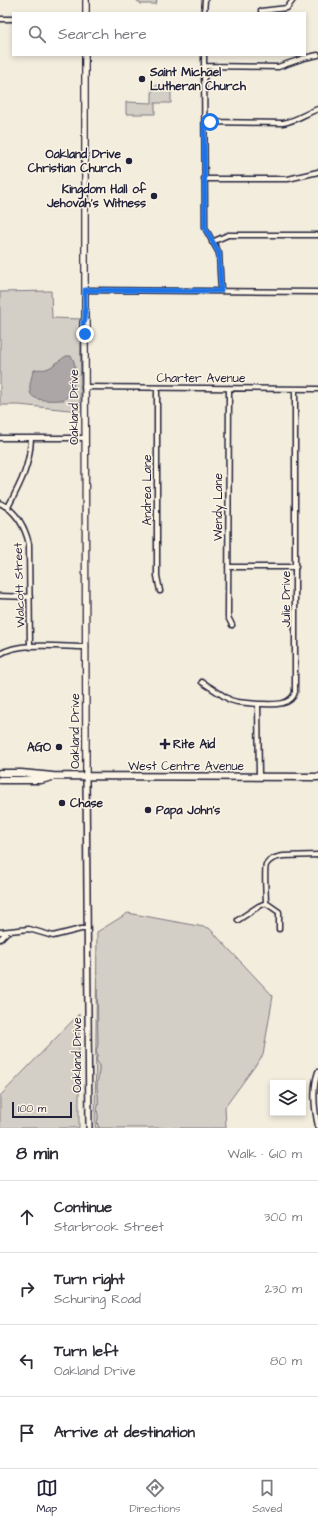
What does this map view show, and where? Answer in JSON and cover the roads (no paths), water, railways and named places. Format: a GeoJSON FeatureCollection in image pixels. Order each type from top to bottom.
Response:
{"type":"FeatureCollection","features":[{"type":"Feature","properties":{"kind":"main road"},"geometry":{"type":"LineString","coordinates":[[86,0],[86,12]]}},
{"type":"Feature","properties":{"kind":"main road","name":"Oakland Drive"},"geometry":{"type":"LineString","coordinates":[[85,56],[85,320],[83,322],[83,332],[85,334],[86,776]]}},
{"type":"Feature","properties":{"kind":"main road","name":"West Centre Avenue"},"geometry":{"type":"LineString","coordinates":[[0,773],[53,776],[318,777]]}},
{"type":"Feature","properties":{"kind":"main road","name":"West Centre Avenue"},"geometry":{"type":"LineString","coordinates":[[0,780],[41,780],[53,776]]}},
{"type":"Feature","properties":{"kind":"street"},"geometry":{"type":"LineString","coordinates":[[204,12],[205,0]]}},
{"type":"Feature","properties":{"kind":"street"},"geometry":{"type":"LineString","coordinates":[[261,11],[287,8],[293,0]]}},
{"type":"Feature","properties":{"kind":"street"},"geometry":{"type":"LineString","coordinates":[[0,19],[12,19]]}},
{"type":"Feature","properties":{"kind":"street"},"geometry":{"type":"LineString","coordinates":[[204,66],[278,67],[318,55]]}},
{"type":"Feature","properties":{"kind":"street"},"geometry":{"type":"LineString","coordinates":[[204,56],[205,228],[219,253],[221,291]]}},
{"type":"Feature","properties":{"kind":"street"},"geometry":{"type":"LineString","coordinates":[[204,122],[292,122],[306,113],[318,109]]}},
{"type":"Feature","properties":{"kind":"street"},"geometry":{"type":"LineString","coordinates":[[204,179],[288,179],[318,172]]}},
{"type":"Feature","properties":{"kind":"street"},"geometry":{"type":"LineString","coordinates":[[212,242],[228,235],[318,235]]}},
{"type":"Feature","properties":{"kind":"street"},"geometry":{"type":"LineString","coordinates":[[85,290],[318,292]]}},
{"type":"Feature","properties":{"kind":"street","name":"Charter Avenue"},"geometry":{"type":"LineString","coordinates":[[84,387],[318,389]]}},
{"type":"Feature","properties":{"kind":"street","name":"Andrea Lane"},"geometry":{"type":"LineString","coordinates":[[157,388],[157,576],[160,591]]}},
{"type":"Feature","properties":{"kind":"street","name":"Wendy Lane"},"geometry":{"type":"LineString","coordinates":[[229,388],[228,617],[232,625]]}},
{"type":"Feature","properties":{"kind":"street","name":"Julie Drive"},"geometry":{"type":"LineString","coordinates":[[258,704],[283,703],[290,700],[294,695],[296,568],[295,389]]}},
{"type":"Feature","properties":{"kind":"street"},"geometry":{"type":"LineString","coordinates":[[0,438],[85,438]]}},
{"type":"Feature","properties":{"kind":"street"},"geometry":{"type":"LineString","coordinates":[[0,503],[8,507],[20,486],[29,462],[31,438]]}},
{"type":"Feature","properties":{"kind":"street","name":"Walcott Street"},"geometry":{"type":"LineString","coordinates":[[8,507],[16,516],[27,536],[30,553],[30,646]]}},
{"type":"Feature","properties":{"kind":"street"},"geometry":{"type":"LineString","coordinates":[[228,567],[296,568]]}},
{"type":"Feature","properties":{"kind":"street"},"geometry":{"type":"LineString","coordinates":[[0,596],[30,597]]}},
{"type":"Feature","properties":{"kind":"street"},"geometry":{"type":"LineString","coordinates":[[0,654],[13,648],[30,646],[86,647]]}},
{"type":"Feature","properties":{"kind":"street"},"geometry":{"type":"LineString","coordinates":[[202,682],[230,700],[258,704],[259,777]]}},
{"type":"Feature","properties":{"kind":"street","name":"Oakland Drive"},"geometry":{"type":"LineString","coordinates":[[86,776],[89,1128]]}},
{"type":"Feature","properties":{"kind":"street"},"geometry":{"type":"LineString","coordinates":[[266,903],[266,867],[269,861],[282,856],[318,855]]}},
{"type":"Feature","properties":{"kind":"street"},"geometry":{"type":"LineString","coordinates":[[238,920],[266,903]]}},
{"type":"Feature","properties":{"kind":"street"},"geometry":{"type":"LineString","coordinates":[[266,903],[279,912],[279,929]]}},
{"type":"Feature","properties":{"kind":"street"},"geometry":{"type":"LineString","coordinates":[[0,932],[29,929],[52,936],[87,929]]}},
{"type":"Feature","properties":{"kind":"street"},"geometry":{"type":"LineString","coordinates":[[0,939],[7,932]]}},
{"type":"Feature","properties":{"kind":"street"},"geometry":{"type":"LineString","coordinates":[[318,1072],[315,1080],[314,1095],[318,1126]]}},
{"type":"Feature","properties":{"kind":"waterway"},"geometry":{"type":"LineString","coordinates":[[97,974],[98,1045],[96,1051],[98,1056],[96,1059],[99,1065],[97,1087],[97,1122],[99,1128]]}},
{"type":"Feature","properties":{"kind":"place","name":"Saint Michael Lutheran Church"},"geometry":{"type":"Point","coordinates":[142,79]}},
{"type":"Feature","properties":{"kind":"place","name":"Oakland Drive Christian Church"},"geometry":{"type":"Point","coordinates":[129,161]}},
{"type":"Feature","properties":{"kind":"place","name":"Kingdom Hall of Jehovah's Witness"},"geometry":{"type":"Point","coordinates":[154,196]}},
{"type":"Feature","properties":{"kind":"place","name":"Rite Aid"},"geometry":{"type":"Point","coordinates":[165,744]}},
{"type":"Feature","properties":{"kind":"place","name":"AGO"},"geometry":{"type":"Point","coordinates":[59,747]}},
{"type":"Feature","properties":{"kind":"place","name":"Chase"},"geometry":{"type":"Point","coordinates":[62,803]}},
{"type":"Feature","properties":{"kind":"place","name":"Papa John's"},"geometry":{"type":"Point","coordinates":[148,810]}}]}
